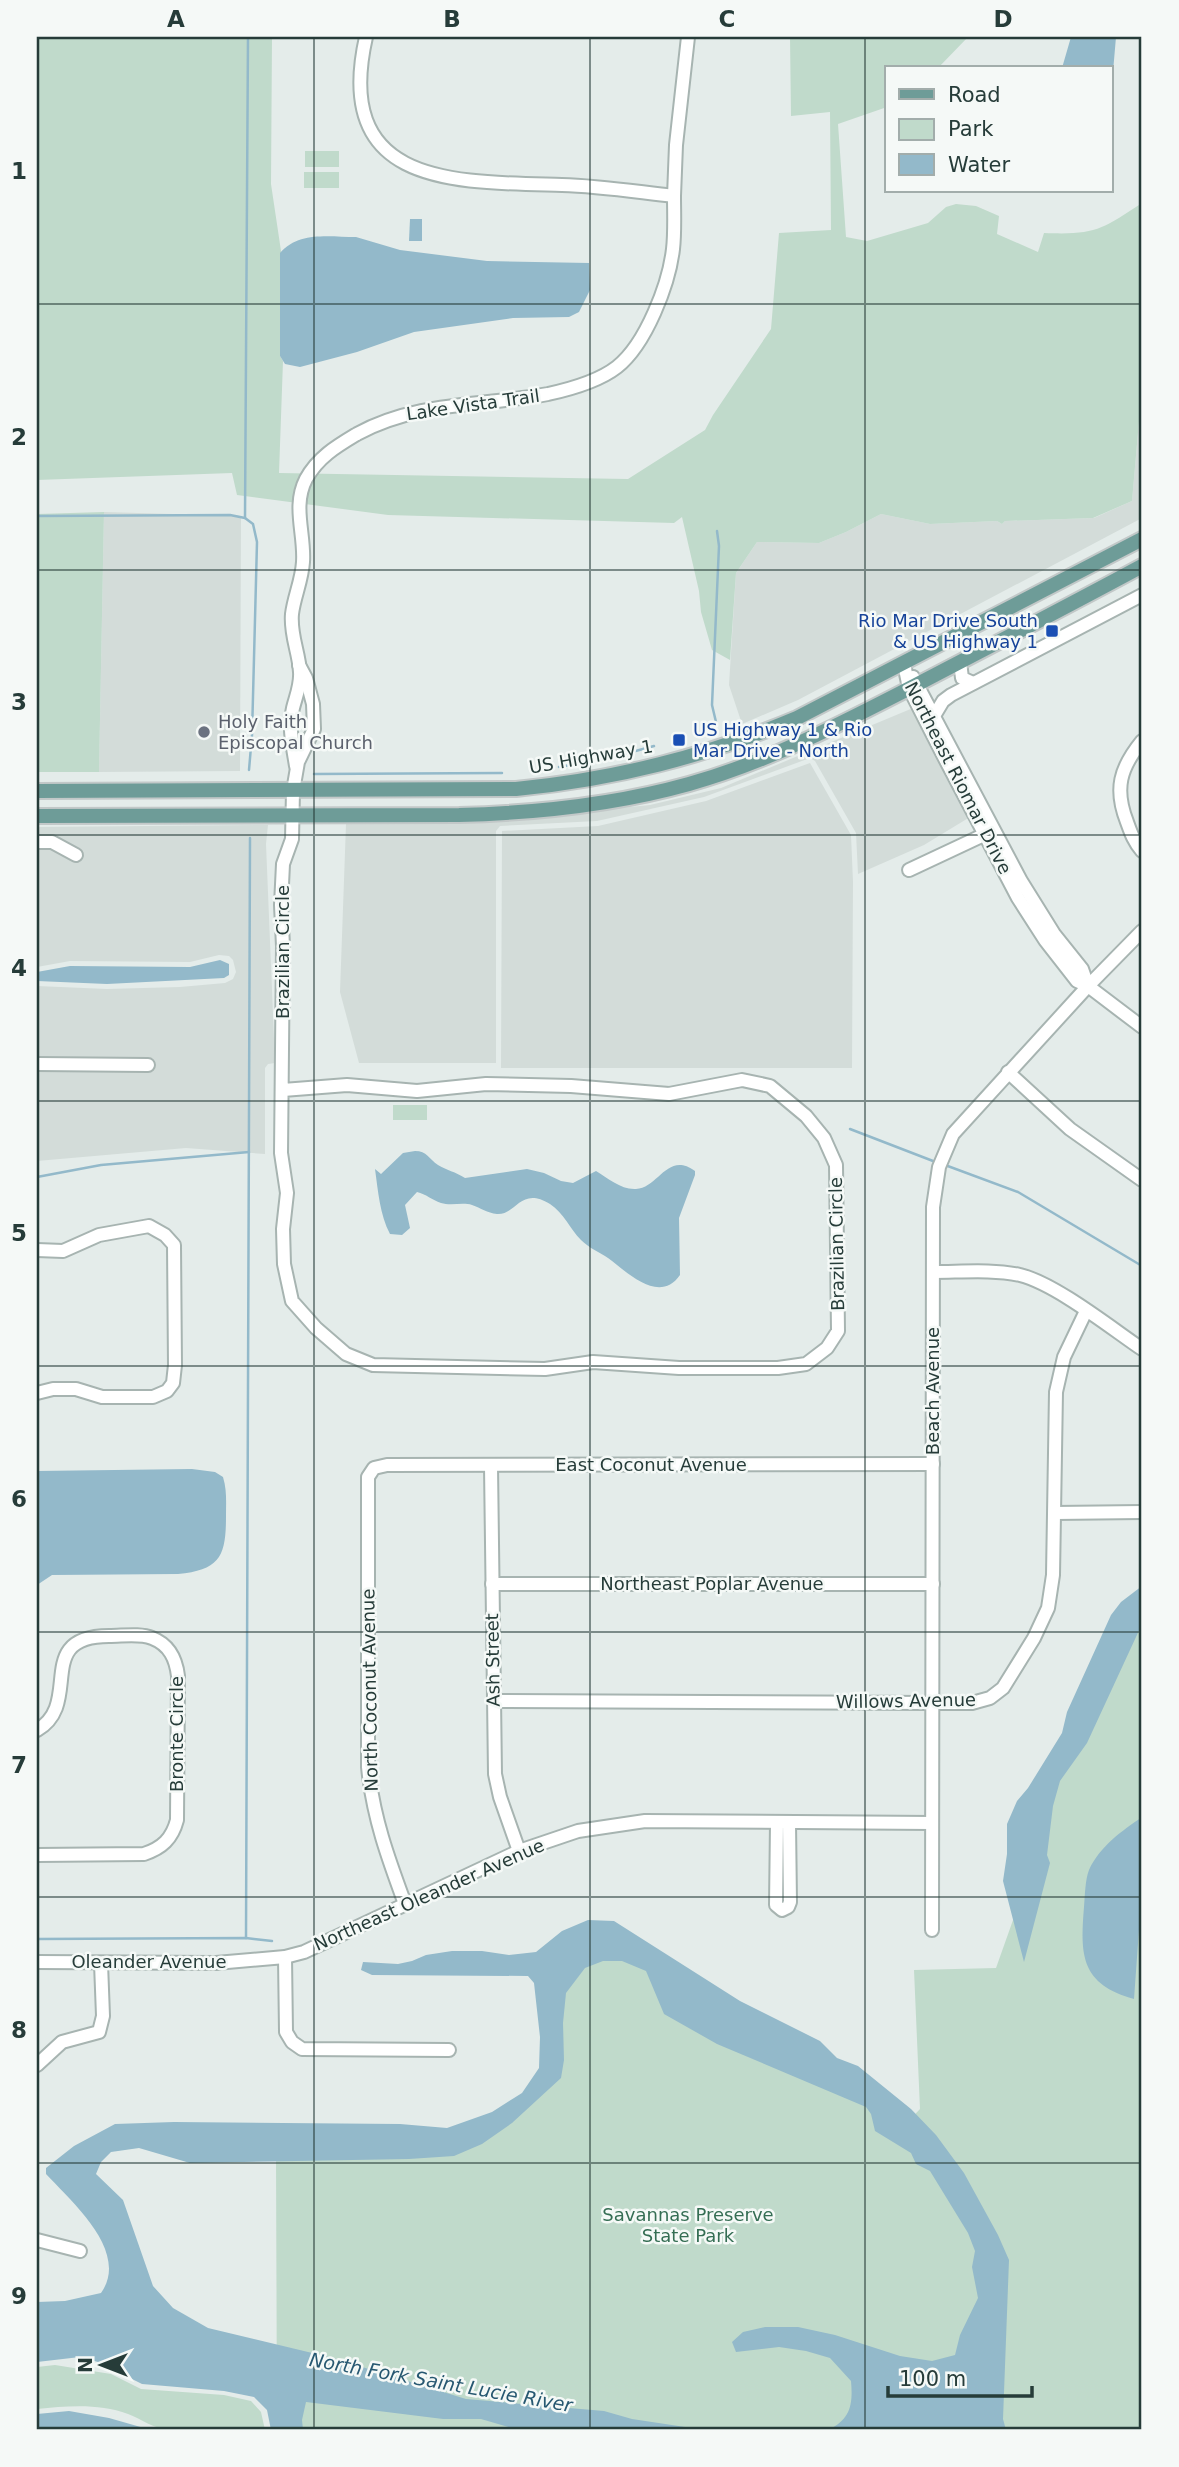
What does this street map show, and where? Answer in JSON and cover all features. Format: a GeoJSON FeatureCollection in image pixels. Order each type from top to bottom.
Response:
{"type":"FeatureCollection","features":[{"type":"Feature","properties":{"kind":"main road","name":"US Highway 1"},"geometry":{"type":"LineString","coordinates":[[37,791],[516,789],[630,773],[685,759],[764,732],[805,714],[1142,539]]}},
{"type":"Feature","properties":{"kind":"main road"},"geometry":{"type":"LineString","coordinates":[[37,816],[519,813],[632,797],[690,783],[749,764],[805,741],[1142,566]]}},
{"type":"Feature","properties":{"kind":"street"},"geometry":{"type":"LineString","coordinates":[[366,37],[360,81],[360,102],[365,122],[382,147],[399,159],[421,169],[480,182],[574,185],[674,196]]}},
{"type":"Feature","properties":{"kind":"street","name":"Lake Vista Trail"},"geometry":{"type":"LineString","coordinates":[[297,773],[291,731],[292,708],[299,685],[299,664],[292,625],[293,608],[304,561],[299,508],[306,479],[333,448],[377,424],[400,416],[471,402],[547,394],[581,385],[618,366],[646,332],[662,294],[673,250],[676,145],[688,37]]}},
{"type":"Feature","properties":{"kind":"street"},"geometry":{"type":"LineString","coordinates":[[934,716],[943,701],[973,683],[1142,595]]}},
{"type":"Feature","properties":{"kind":"street"},"geometry":{"type":"LineString","coordinates":[[960,662],[962,678],[973,683]]}},
{"type":"Feature","properties":{"kind":"street","name":"Lake Vista Trail"},"geometry":{"type":"LineString","coordinates":[[293,815],[293,791],[298,762],[313,729],[314,716],[306,678],[299,664]]}},
{"type":"Feature","properties":{"kind":"street","name":"Northeast Riomar Drive"},"geometry":{"type":"LineString","coordinates":[[904,664],[990,832]]}},
{"type":"Feature","properties":{"kind":"street","name":"Northeast Riomar Drive"},"geometry":{"type":"LineString","coordinates":[[914,686],[934,716],[990,832],[1018,898],[1045,940],[1077,981],[1088,986],[1142,1027]]}},
{"type":"Feature","properties":{"kind":"street"},"geometry":{"type":"LineString","coordinates":[[1142,741],[1122,772],[1119,791],[1122,811],[1135,844],[1142,851]]}},
{"type":"Feature","properties":{"kind":"street","name":"Brazilian Circle"},"geometry":{"type":"LineString","coordinates":[[283,1090],[348,1085],[417,1091],[486,1084],[571,1086],[669,1094],[742,1080],[770,1086],[816,1127],[836,1165],[838,1331],[827,1348],[806,1364],[778,1368],[680,1368],[593,1362],[545,1369],[373,1365],[346,1354],[316,1328],[292,1301],[284,1264],[283,1229],[288,1193],[281,1153],[281,905],[283,863],[292,839],[293,815]]}},
{"type":"Feature","properties":{"kind":"street"},"geometry":{"type":"LineString","coordinates":[[909,870],[990,832]]}},
{"type":"Feature","properties":{"kind":"street"},"geometry":{"type":"LineString","coordinates":[[37,842],[52,842],[76,855]]}},
{"type":"Feature","properties":{"kind":"street","name":"Beach Avenue"},"geometry":{"type":"LineString","coordinates":[[932,1930],[933,1207],[942,1155],[953,1134],[1008,1072],[1142,930]]}},
{"type":"Feature","properties":{"kind":"street"},"geometry":{"type":"LineString","coordinates":[[37,1064],[148,1065]]}},
{"type":"Feature","properties":{"kind":"street"},"geometry":{"type":"LineString","coordinates":[[1008,1072],[1070,1129],[1142,1180]]}},
{"type":"Feature","properties":{"kind":"street"},"geometry":{"type":"LineString","coordinates":[[37,1250],[63,1251],[99,1235],[149,1226],[165,1235],[174,1245],[175,1365],[173,1383],[167,1391],[153,1397],[102,1397],[76,1390],[53,1390],[37,1394]]}},
{"type":"Feature","properties":{"kind":"street"},"geometry":{"type":"LineString","coordinates":[[933,1272],[983,1271],[1022,1276],[1052,1289],[1142,1349]]}},
{"type":"Feature","properties":{"kind":"street","name":"Willows Avenue"},"geometry":{"type":"LineString","coordinates":[[494,1701],[972,1703],[990,1698],[1003,1688],[1022,1660],[1042,1622],[1050,1599],[1055,1513],[1056,1392],[1064,1357],[1086,1311]]}},
{"type":"Feature","properties":{"kind":"street","name":"East Coconut Avenue"},"geometry":{"type":"LineString","coordinates":[[371,1471],[378,1466],[387,1465],[933,1464]]}},
{"type":"Feature","properties":{"kind":"street","name":"Ash Street"},"geometry":{"type":"LineString","coordinates":[[491,1465],[495,1774],[519,1851]]}},
{"type":"Feature","properties":{"kind":"street","name":"North Coconut Avenue"},"geometry":{"type":"LineString","coordinates":[[371,1471],[368,1487],[368,1767],[372,1803],[381,1838],[405,1904]]}},
{"type":"Feature","properties":{"kind":"street"},"geometry":{"type":"LineString","coordinates":[[1055,1513],[1142,1512]]}},
{"type":"Feature","properties":{"kind":"street","name":"Northeast Poplar Avenue"},"geometry":{"type":"LineString","coordinates":[[492,1584],[933,1584]]}},
{"type":"Feature","properties":{"kind":"street","name":"Bronte Circle"},"geometry":{"type":"LineString","coordinates":[[37,1730],[55,1714],[60,1694],[62,1663],[66,1654],[79,1642],[96,1636],[146,1636],[165,1646],[175,1659],[178,1676],[177,1820],[171,1837],[157,1850],[144,1854],[37,1855]]}},
{"type":"Feature","properties":{"kind":"street","name":"Northeast Oleander Avenue"},"geometry":{"type":"LineString","coordinates":[[261,1959],[304,1952],[519,1851],[578,1831],[610,1824],[645,1821],[932,1823]]}},
{"type":"Feature","properties":{"kind":"street"},"geometry":{"type":"LineString","coordinates":[[783,1823],[790,1902],[788,1907],[782,1910],[776,1905],[783,1823]]}},
{"type":"Feature","properties":{"kind":"street"},"geometry":{"type":"LineString","coordinates":[[285,1957],[286,2032],[292,2042],[303,2049],[449,2050]]}},
{"type":"Feature","properties":{"kind":"street","name":"Oleander Avenue"},"geometry":{"type":"LineString","coordinates":[[37,1962],[216,1963],[261,1959]]}},
{"type":"Feature","properties":{"kind":"street"},"geometry":{"type":"LineString","coordinates":[[37,2065],[62,2042],[99,2032],[103,2016],[101,1963]]}},
{"type":"Feature","properties":{"kind":"street"},"geometry":{"type":"LineString","coordinates":[[37,2240],[80,2251]]}},
{"type":"Feature","properties":{"kind":"shaded area"},"geometry":{"type":"Polygon","coordinates":[[[1142,387],[1142,518],[798,700],[742,724],[729,685],[736,573],[757,542],[819,543],[881,514],[930,524],[997,521],[1002,524],[1005,521],[1094,518],[1132,501],[1142,387]]]}},
{"type":"Feature","properties":{"kind":"shaded area"},"geometry":{"type":"Polygon","coordinates":[[[104,512],[241,516],[240,771],[99,772],[104,512]]]}},
{"type":"Feature","properties":{"kind":"shaded area"},"geometry":{"type":"Polygon","coordinates":[[[913,708],[970,817],[924,845],[858,874],[856,833],[815,761],[810,758],[704,797],[597,821],[500,826],[496,831],[496,1063],[359,1063],[340,992],[346,824],[519,818],[650,805],[721,788],[913,708]]]}},
{"type":"Feature","properties":{"kind":"shaded area"},"geometry":{"type":"Polygon","coordinates":[[[810,763],[851,835],[852,1068],[501,1068],[502,831],[598,826],[706,801],[810,763]]]}},
{"type":"Feature","properties":{"kind":"shaded area"},"geometry":{"type":"Polygon","coordinates":[[[268,825],[266,844],[275,1063],[268,1064],[265,1068],[265,1154],[186,1148],[37,1161],[37,1069],[153,1070],[154,1060],[37,1059],[37,986],[107,989],[180,987],[225,983],[233,979],[236,972],[229,956],[219,955],[190,962],[70,961],[37,967],[37,847],[50,847],[77,862],[83,854],[54,837],[37,837],[37,827],[268,825]]]}},
{"type":"Feature","properties":{"kind":"green space"},"geometry":{"type":"Polygon","coordinates":[[[37,37],[272,37],[271,184],[281,251],[280,356],[283,361],[279,473],[628,479],[705,430],[771,329],[779,233],[831,230],[830,112],[791,116],[790,37],[968,37],[940,66],[885,66],[885,108],[838,124],[846,237],[867,241],[928,223],[946,207],[956,204],[976,206],[999,216],[997,234],[1038,252],[1044,233],[1075,233],[1097,229],[1142,203],[1142,387],[1132,501],[1093,518],[1005,521],[1002,524],[997,521],[930,524],[881,514],[819,543],[757,542],[736,573],[730,660],[712,650],[701,612],[699,591],[682,517],[674,523],[388,515],[237,495],[232,473],[37,480],[37,37]]]}},
{"type":"Feature","properties":{"kind":"green space"},"geometry":{"type":"Polygon","coordinates":[[[305,151],[339,151],[339,167],[305,167],[305,151]]]}},
{"type":"Feature","properties":{"kind":"green space"},"geometry":{"type":"Polygon","coordinates":[[[304,172],[339,172],[339,188],[304,188],[304,172]]]}},
{"type":"Feature","properties":{"kind":"green space"},"geometry":{"type":"Polygon","coordinates":[[[104,512],[99,772],[37,772],[37,514],[104,512]]]}},
{"type":"Feature","properties":{"kind":"green space"},"geometry":{"type":"Polygon","coordinates":[[[393,1105],[427,1105],[427,1120],[393,1120],[393,1105]]]}},
{"type":"Feature","properties":{"kind":"green space","name":"Savannas Preserve State Park"},"geometry":{"type":"Polygon","coordinates":[[[1142,1610],[1142,2430],[277,2430],[276,2156],[421,2158],[531,2095],[550,2062],[556,1980],[608,1943],[902,2128],[920,2109],[914,1970],[996,1968],[1018,1906],[1027,1842],[1142,1610]]]}},
{"type":"Feature","properties":{"kind":"green space"},"geometry":{"type":"Polygon","coordinates":[[[55,2365],[111,2374],[141,2389],[224,2395],[251,2401],[261,2412],[265,2430],[168,2430],[106,2408],[71,2406],[37,2409],[37,2367],[55,2365]]]}},
{"type":"Feature","properties":{"kind":"water"},"geometry":{"type":"Polygon","coordinates":[[[1071,37],[1116,37],[1112,83],[1112,66],[1063,66],[1071,37]]]}},
{"type":"Feature","properties":{"kind":"water"},"geometry":{"type":"Polygon","coordinates":[[[410,219],[422,219],[422,241],[409,241],[410,219]]]}},
{"type":"Feature","properties":{"kind":"water"},"geometry":{"type":"Polygon","coordinates":[[[356,237],[400,250],[487,261],[589,263],[590,290],[579,312],[569,317],[513,318],[414,332],[357,352],[300,367],[285,364],[280,356],[280,253],[305,238],[356,237]]]}},
{"type":"Feature","properties":{"kind":"water"},"geometry":{"type":"Polygon","coordinates":[[[220,960],[229,964],[229,975],[224,978],[107,984],[37,981],[37,972],[70,966],[190,967],[220,960]]]}},
{"type":"Feature","properties":{"kind":"water"},"geometry":{"type":"Polygon","coordinates":[[[415,1151],[425,1154],[438,1165],[465,1178],[527,1169],[573,1183],[596,1171],[630,1189],[644,1187],[677,1165],[685,1166],[695,1171],[695,1175],[679,1218],[680,1275],[663,1287],[643,1283],[584,1243],[555,1208],[540,1199],[525,1200],[504,1213],[497,1214],[468,1204],[441,1203],[417,1192],[405,1205],[410,1228],[402,1235],[390,1234],[378,1194],[375,1169],[381,1174],[403,1153],[415,1151]]]}},
{"type":"Feature","properties":{"kind":"water"},"geometry":{"type":"Polygon","coordinates":[[[192,1469],[215,1472],[223,1477],[226,1501],[225,1541],[218,1558],[212,1564],[204,1569],[178,1574],[52,1575],[37,1585],[37,1471],[192,1469]]]}},
{"type":"Feature","properties":{"kind":"water"},"geometry":{"type":"Polygon","coordinates":[[[1142,1586],[1142,1624],[1087,1743],[1060,1781],[1053,1806],[1047,1855],[1050,1863],[1024,1962],[1003,1881],[1007,1854],[1007,1824],[1017,1801],[1062,1733],[1067,1712],[1111,1615],[1121,1602],[1142,1586]]]}},
{"type":"Feature","properties":{"kind":"water"},"geometry":{"type":"Polygon","coordinates":[[[1142,1817],[1142,1888],[1134,1999],[1116,1993],[1094,1976],[1084,1954],[1083,1924],[1089,1870],[1112,1840],[1142,1817]]]}},
{"type":"Feature","properties":{"kind":"water"},"geometry":{"type":"Polygon","coordinates":[[[588,1920],[614,1921],[740,2001],[820,2041],[837,2058],[858,2066],[911,2109],[936,2135],[964,2173],[1009,2260],[1003,2419],[1006,2430],[828,2430],[842,2421],[851,2404],[851,2381],[830,2358],[779,2347],[736,2352],[732,2342],[743,2332],[765,2327],[798,2327],[835,2335],[900,2356],[932,2361],[955,2355],[960,2335],[978,2298],[972,2267],[975,2251],[968,2233],[930,2171],[916,2164],[911,2153],[875,2131],[871,2114],[866,2107],[717,2044],[664,2014],[646,1971],[622,1961],[603,1961],[585,1968],[566,1993],[561,2078],[512,2123],[482,2144],[454,2156],[190,2163],[139,2148],[111,2152],[101,2162],[96,2174],[123,2200],[153,2286],[173,2308],[208,2328],[333,2358],[466,2399],[604,2411],[632,2419],[705,2430],[519,2430],[481,2419],[443,2419],[306,2402],[303,2430],[271,2430],[267,2410],[254,2397],[224,2391],[142,2384],[98,2362],[80,2357],[37,2362],[37,2302],[65,2301],[101,2293],[108,2277],[108,2261],[95,2229],[46,2174],[46,2168],[74,2146],[115,2124],[400,2124],[447,2128],[492,2112],[522,2093],[539,2068],[540,2037],[534,1983],[528,1976],[372,1975],[361,1970],[363,1962],[398,1964],[426,1955],[452,1951],[482,1951],[509,1955],[536,1952],[562,1931],[588,1920]]]}},
{"type":"Feature","properties":{"kind":"water"},"geometry":{"type":"Polygon","coordinates":[[[69,2411],[109,2418],[151,2430],[37,2430],[37,2414],[69,2411]]]}},
{"type":"Feature","properties":{"kind":"waterway"},"geometry":{"type":"LineString","coordinates":[[245,518],[248,37]]}},
{"type":"Feature","properties":{"kind":"waterway"},"geometry":{"type":"LineString","coordinates":[[37,516],[230,515],[245,518],[253,524],[257,542],[249,770]]}},
{"type":"Feature","properties":{"kind":"waterway"},"geometry":{"type":"LineString","coordinates":[[716,722],[712,705],[719,546],[717,531]]}},
{"type":"Feature","properties":{"kind":"waterway"},"geometry":{"type":"LineString","coordinates":[[559,767],[606,759],[654,746]]}},
{"type":"Feature","properties":{"kind":"waterway"},"geometry":{"type":"LineString","coordinates":[[314,774],[502,773]]}},
{"type":"Feature","properties":{"kind":"waterway"},"geometry":{"type":"LineString","coordinates":[[246,1938],[250,838]]}},
{"type":"Feature","properties":{"kind":"waterway"},"geometry":{"type":"LineString","coordinates":[[850,1129],[933,1161]]}},
{"type":"Feature","properties":{"kind":"waterway"},"geometry":{"type":"LineString","coordinates":[[37,1177],[101,1165],[249,1152]]}},
{"type":"Feature","properties":{"kind":"waterway"},"geometry":{"type":"LineString","coordinates":[[945,1165],[1018,1192],[1142,1266]]}},
{"type":"Feature","properties":{"kind":"waterway"},"geometry":{"type":"LineString","coordinates":[[37,1939],[246,1938],[272,1941]]}},
{"type":"Feature","properties":{"kind":"place","name":"Rio Mar Drive South & US Highway 1"},"geometry":{"type":"Point","coordinates":[1052,631]}},
{"type":"Feature","properties":{"kind":"place","name":"Holy Faith Episcopal Church"},"geometry":{"type":"Point","coordinates":[204,732]}},
{"type":"Feature","properties":{"kind":"place","name":"US Highway 1 & Rio Mar Drive - North"},"geometry":{"type":"Point","coordinates":[679,740]}},
{"type":"Feature","properties":{"kind":"water label","name":"North Fork Saint Lucie River"},"geometry":{"type":"Point","coordinates":[441,2382]}}]}
